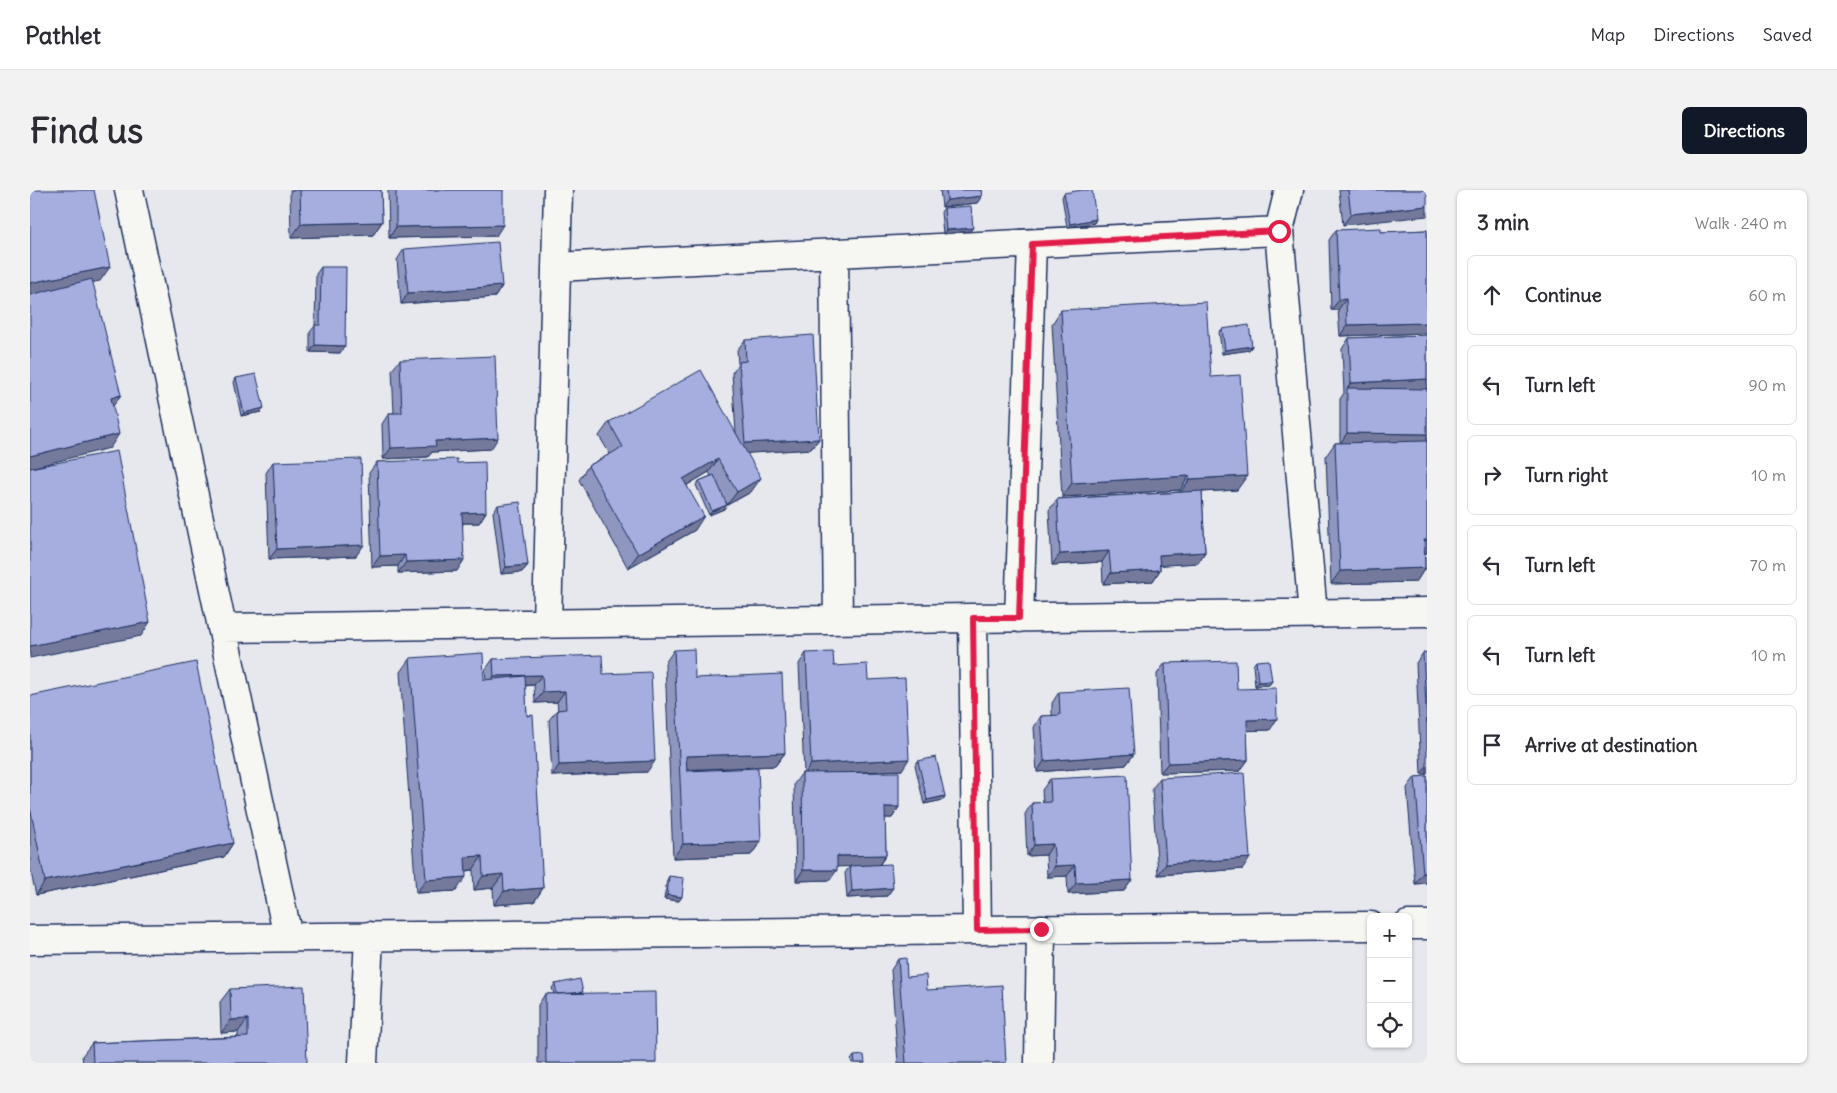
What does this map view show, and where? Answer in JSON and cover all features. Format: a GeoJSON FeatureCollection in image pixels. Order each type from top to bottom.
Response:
{"type":"FeatureCollection","features":[{"type":"Feature","properties":{"kind":"street"},"geometry":{"type":"LineString","coordinates":[[129,190],[288,937]]}},
{"type":"Feature","properties":{"kind":"street"},"geometry":{"type":"LineString","coordinates":[[547,624],[558,190]]}},
{"type":"Feature","properties":{"kind":"street"},"geometry":{"type":"LineString","coordinates":[[1289,190],[1279,231],[1314,614]]}},
{"type":"Feature","properties":{"kind":"street"},"geometry":{"type":"LineString","coordinates":[[556,267],[1279,231]]}},
{"type":"Feature","properties":{"kind":"street"},"geometry":{"type":"LineString","coordinates":[[1019,618],[1032,244]]}},
{"type":"Feature","properties":{"kind":"street"},"geometry":{"type":"LineString","coordinates":[[834,253],[838,620]]}},
{"type":"Feature","properties":{"kind":"street"},"geometry":{"type":"LineString","coordinates":[[222,628],[1427,612]]}},
{"type":"Feature","properties":{"kind":"street"},"geometry":{"type":"LineString","coordinates":[[973,618],[977,930]]}},
{"type":"Feature","properties":{"kind":"street"},"geometry":{"type":"LineString","coordinates":[[1412,925],[1427,925]]}},
{"type":"Feature","properties":{"kind":"street"},"geometry":{"type":"LineString","coordinates":[[30,940],[1367,926]]}},
{"type":"Feature","properties":{"kind":"street"},"geometry":{"type":"LineString","coordinates":[[1039,1063],[1041,929]]}},
{"type":"Feature","properties":{"kind":"street"},"geometry":{"type":"LineString","coordinates":[[363,1063],[368,936]]}},
{"type":"Feature","properties":{"kind":"building"},"geometry":{"type":"Polygon","coordinates":[[[30,190],[94,190],[110,267],[30,283],[30,190]]]}},
{"type":"Feature","properties":{"kind":"building"},"geometry":{"type":"Polygon","coordinates":[[[300,190],[381,190],[382,222],[301,224],[300,190]]]}},
{"type":"Feature","properties":{"kind":"building"},"geometry":{"type":"Polygon","coordinates":[[[396,190],[503,190],[503,225],[396,227],[396,190]]]}},
{"type":"Feature","properties":{"kind":"building"},"geometry":{"type":"Polygon","coordinates":[[[946,190],[981,190],[982,196],[947,200],[946,190]]]}},
{"type":"Feature","properties":{"kind":"building"},"geometry":{"type":"Polygon","coordinates":[[[1092,190],[1096,219],[1070,224],[1064,193],[1092,190]]]}},
{"type":"Feature","properties":{"kind":"building"},"geometry":{"type":"Polygon","coordinates":[[[1348,190],[1427,190],[1427,206],[1351,214],[1348,190]]]}},
{"type":"Feature","properties":{"kind":"building"},"geometry":{"type":"Polygon","coordinates":[[[971,206],[973,228],[946,230],[944,208],[971,206]]]}},
{"type":"Feature","properties":{"kind":"building"},"geometry":{"type":"Polygon","coordinates":[[[1381,228],[1381,232],[1427,230],[1427,323],[1347,325],[1346,299],[1339,300],[1336,230],[1381,228]]]}},
{"type":"Feature","properties":{"kind":"building"},"geometry":{"type":"Polygon","coordinates":[[[498,242],[502,286],[408,293],[404,249],[498,242]]]}},
{"type":"Feature","properties":{"kind":"building"},"geometry":{"type":"Polygon","coordinates":[[[321,267],[346,267],[345,346],[315,345],[315,325],[320,325],[321,267]]]}},
{"type":"Feature","properties":{"kind":"building"},"geometry":{"type":"Polygon","coordinates":[[[92,279],[121,395],[111,398],[119,434],[30,456],[30,295],[92,279]]]}},
{"type":"Feature","properties":{"kind":"building"},"geometry":{"type":"Polygon","coordinates":[[[1206,302],[1211,377],[1240,375],[1247,476],[1190,479],[1189,476],[1072,483],[1061,310],[1206,302]]]}},
{"type":"Feature","properties":{"kind":"building"},"geometry":{"type":"Polygon","coordinates":[[[1249,325],[1252,346],[1225,350],[1222,329],[1249,325]]]}},
{"type":"Feature","properties":{"kind":"building"},"geometry":{"type":"Polygon","coordinates":[[[813,335],[819,439],[745,443],[739,362],[746,361],[745,340],[813,335]]]}},
{"type":"Feature","properties":{"kind":"building"},"geometry":{"type":"Polygon","coordinates":[[[1427,335],[1427,379],[1351,383],[1349,338],[1427,335]]]}},
{"type":"Feature","properties":{"kind":"building"},"geometry":{"type":"Polygon","coordinates":[[[495,356],[498,438],[435,441],[436,446],[391,448],[389,413],[402,413],[400,360],[495,356]]]}},
{"type":"Feature","properties":{"kind":"building"},"geometry":{"type":"Polygon","coordinates":[[[701,370],[761,478],[737,492],[718,459],[683,479],[704,516],[638,554],[588,466],[623,447],[609,422],[701,370]]]}},
{"type":"Feature","properties":{"kind":"building"},"geometry":{"type":"Polygon","coordinates":[[[256,374],[264,408],[244,413],[236,378],[256,374]]]}},
{"type":"Feature","properties":{"kind":"building"},"geometry":{"type":"Polygon","coordinates":[[[1347,388],[1427,389],[1427,434],[1347,433],[1347,388]]]}},
{"type":"Feature","properties":{"kind":"building"},"geometry":{"type":"Polygon","coordinates":[[[1427,441],[1427,540],[1424,540],[1425,568],[1340,571],[1335,443],[1427,441]]]}},
{"type":"Feature","properties":{"kind":"building"},"geometry":{"type":"Polygon","coordinates":[[[117,451],[150,622],[30,646],[30,468],[117,451]]]}},
{"type":"Feature","properties":{"kind":"building"},"geometry":{"type":"Polygon","coordinates":[[[361,459],[364,545],[277,549],[273,462],[361,459]]]}},
{"type":"Feature","properties":{"kind":"building"},"geometry":{"type":"Polygon","coordinates":[[[457,459],[457,463],[485,462],[486,512],[462,513],[464,560],[406,562],[405,555],[380,556],[377,462],[457,459]]]}},
{"type":"Feature","properties":{"kind":"building"},"geometry":{"type":"Polygon","coordinates":[[[714,475],[727,505],[712,511],[699,481],[714,475]]]}},
{"type":"Feature","properties":{"kind":"building"},"geometry":{"type":"Polygon","coordinates":[[[1202,491],[1205,552],[1159,555],[1160,570],[1111,573],[1109,551],[1060,554],[1057,499],[1202,491]]]}},
{"type":"Feature","properties":{"kind":"building"},"geometry":{"type":"Polygon","coordinates":[[[520,502],[528,565],[506,567],[498,505],[520,502]]]}},
{"type":"Feature","properties":{"kind":"building"},"geometry":{"type":"Polygon","coordinates":[[[694,649],[695,678],[782,674],[785,753],[686,756],[687,771],[758,768],[761,841],[683,844],[674,650],[694,649]]]}},
{"type":"Feature","properties":{"kind":"building"},"geometry":{"type":"Polygon","coordinates":[[[833,652],[834,666],[867,664],[868,680],[905,678],[909,759],[811,764],[806,653],[833,652]]]}},
{"type":"Feature","properties":{"kind":"building"},"geometry":{"type":"Polygon","coordinates":[[[1427,652],[1427,723],[1423,653],[1427,652]]]}},
{"type":"Feature","properties":{"kind":"building"},"geometry":{"type":"Polygon","coordinates":[[[483,653],[484,680],[525,676],[527,716],[533,715],[543,888],[504,891],[503,874],[483,876],[482,856],[465,857],[466,877],[426,880],[410,658],[483,653]]]}},
{"type":"Feature","properties":{"kind":"building"},"geometry":{"type":"Polygon","coordinates":[[[602,655],[603,674],[651,672],[655,761],[559,765],[557,710],[566,709],[565,691],[543,692],[542,675],[494,676],[493,659],[602,655]]]}},
{"type":"Feature","properties":{"kind":"building"},"geometry":{"type":"Polygon","coordinates":[[[1269,660],[1272,681],[1258,682],[1256,661],[1269,660]]]}},
{"type":"Feature","properties":{"kind":"building"},"geometry":{"type":"Polygon","coordinates":[[[1236,661],[1237,689],[1276,688],[1277,719],[1247,720],[1248,760],[1168,763],[1165,663],[1236,661]]]}},
{"type":"Feature","properties":{"kind":"building"},"geometry":{"type":"Polygon","coordinates":[[[196,662],[233,843],[45,881],[30,807],[30,696],[196,662]]]}},
{"type":"Feature","properties":{"kind":"building"},"geometry":{"type":"Polygon","coordinates":[[[1129,688],[1134,754],[1044,761],[1041,716],[1060,715],[1059,692],[1129,688]]]}},
{"type":"Feature","properties":{"kind":"building"},"geometry":{"type":"Polygon","coordinates":[[[936,757],[945,796],[927,800],[918,761],[936,757]]]}},
{"type":"Feature","properties":{"kind":"building"},"geometry":{"type":"Polygon","coordinates":[[[899,772],[899,807],[885,807],[886,855],[837,856],[837,870],[803,870],[802,773],[899,772]]]}},
{"type":"Feature","properties":{"kind":"building"},"geometry":{"type":"Polygon","coordinates":[[[1244,773],[1250,858],[1166,864],[1160,778],[1244,773]]]}},
{"type":"Feature","properties":{"kind":"building"},"geometry":{"type":"Polygon","coordinates":[[[1127,775],[1132,880],[1076,883],[1075,865],[1055,866],[1053,844],[1034,845],[1032,803],[1051,802],[1050,779],[1127,775]]]}},
{"type":"Feature","properties":{"kind":"building"},"geometry":{"type":"Polygon","coordinates":[[[1427,776],[1427,873],[1423,873],[1415,777],[1427,776]]]}},
{"type":"Feature","properties":{"kind":"building"},"geometry":{"type":"Polygon","coordinates":[[[891,864],[893,888],[852,891],[850,866],[891,864]]]}},
{"type":"Feature","properties":{"kind":"building"},"geometry":{"type":"Polygon","coordinates":[[[669,876],[684,878],[682,897],[667,895],[669,876]]]}},
{"type":"Feature","properties":{"kind":"building"},"geometry":{"type":"Polygon","coordinates":[[[906,958],[907,977],[926,975],[927,990],[1002,985],[1006,1063],[906,1063],[898,959],[906,958]]]}},
{"type":"Feature","properties":{"kind":"building"},"geometry":{"type":"Polygon","coordinates":[[[580,979],[583,992],[557,994],[555,984],[580,979]]]}},
{"type":"Feature","properties":{"kind":"building"},"geometry":{"type":"Polygon","coordinates":[[[304,986],[307,1063],[93,1063],[92,1043],[248,1037],[248,1019],[231,1020],[230,989],[304,986]]]}},
{"type":"Feature","properties":{"kind":"building"},"geometry":{"type":"Polygon","coordinates":[[[655,992],[656,1063],[546,1063],[545,994],[655,992]]]}},
{"type":"Feature","properties":{"kind":"building"},"geometry":{"type":"Polygon","coordinates":[[[864,1055],[865,1063],[855,1063],[854,1056],[864,1055]]]}},
{"type":"Feature","properties":{"kind":"route"},"geometry":{"type":"LineString","coordinates":[[1041,929],[977,930],[973,618],[1019,618],[1032,244],[1279,231]]}}]}
